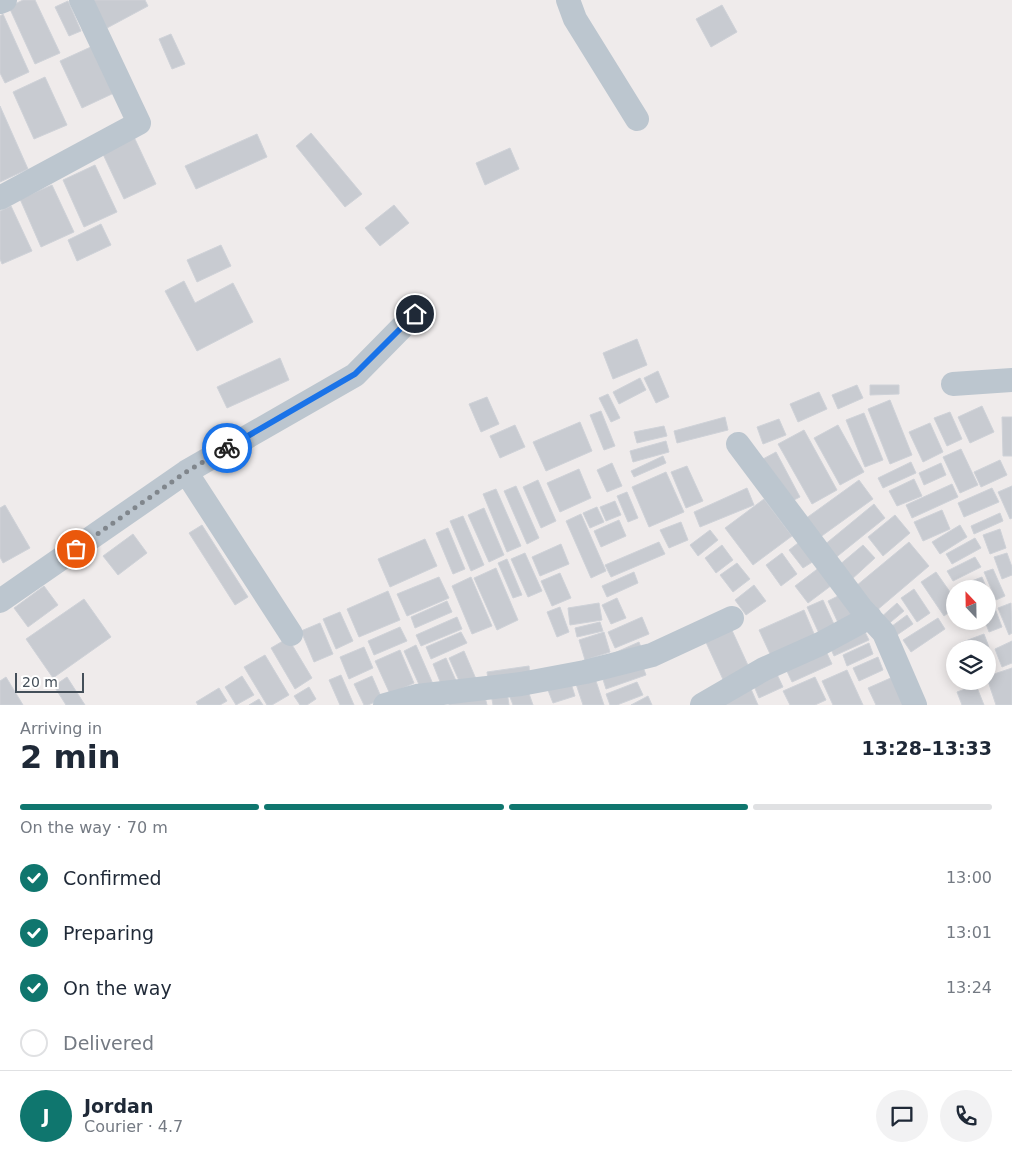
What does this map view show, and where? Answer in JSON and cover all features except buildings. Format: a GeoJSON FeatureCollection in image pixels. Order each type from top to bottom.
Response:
{"type":"FeatureCollection","features":[{"type":"Feature","properties":{"kind":"street"},"geometry":{"type":"LineString","coordinates":[[0,2],[4,0]]}},
{"type":"Feature","properties":{"kind":"street"},"geometry":{"type":"LineString","coordinates":[[0,198],[139,123],[81,0]]}},
{"type":"Feature","properties":{"kind":"street"},"geometry":{"type":"LineString","coordinates":[[568,0],[575,19],[636,119]]}},
{"type":"Feature","properties":{"kind":"street"},"geometry":{"type":"LineString","coordinates":[[0,601],[186,472],[355,374],[415,314]]}},
{"type":"Feature","properties":{"kind":"street"},"geometry":{"type":"LineString","coordinates":[[953,384],[1012,380]]}},
{"type":"Feature","properties":{"kind":"street"},"geometry":{"type":"LineString","coordinates":[[738,444],[862,608],[884,633],[915,705]]}},
{"type":"Feature","properties":{"kind":"street"},"geometry":{"type":"LineString","coordinates":[[186,472],[291,634]]}},
{"type":"Feature","properties":{"kind":"street"},"geometry":{"type":"LineString","coordinates":[[702,705],[764,669],[820,644],[870,616]]}},
{"type":"Feature","properties":{"kind":"street"},"geometry":{"type":"LineString","coordinates":[[386,705],[417,696],[521,684],[585,672],[652,654],[732,618]]}},
{"type":"Feature","properties":{"kind":"way so far"},"geometry":{"type":"LineString","coordinates":[[76,549],[186,472],[227,448]]}},
{"type":"Feature","properties":{"kind":"route"},"geometry":{"type":"LineString","coordinates":[[227,448],[355,374],[415,314]]}}]}
